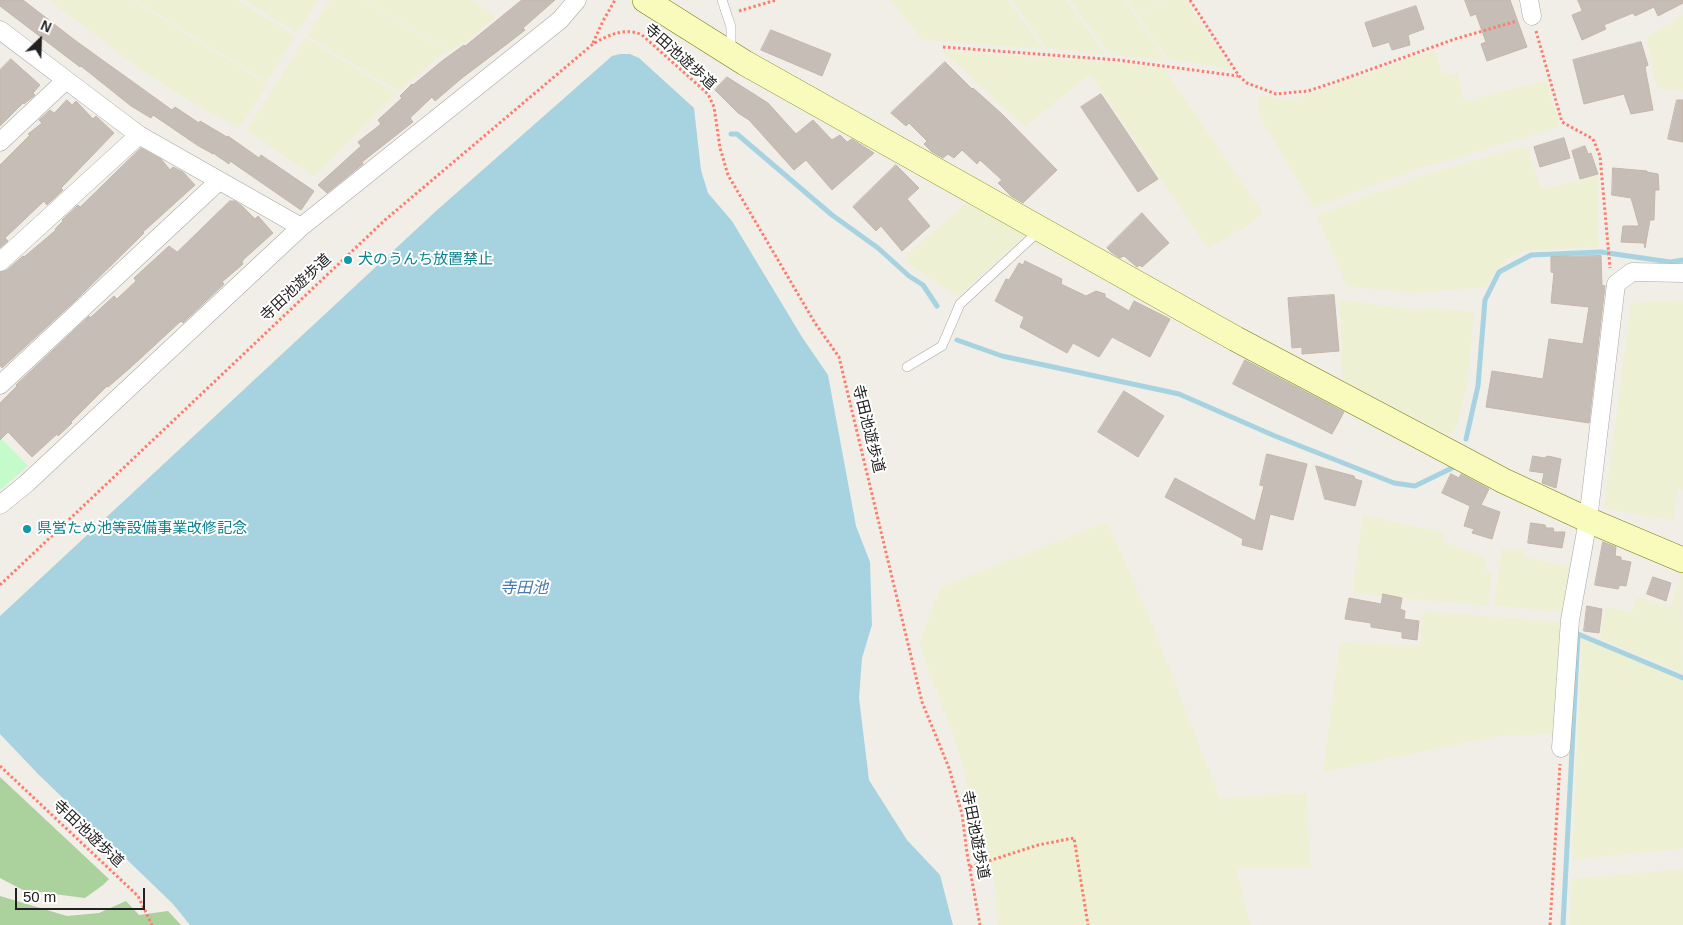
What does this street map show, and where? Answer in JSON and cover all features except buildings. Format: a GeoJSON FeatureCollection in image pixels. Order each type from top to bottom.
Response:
{"type":"FeatureCollection","features":[{"type":"Feature","properties":{"kind":"street"},"geometry":{"type":"LineString","coordinates":[[0,505],[34,476],[301,227],[560,20],[577,0]]}},
{"type":"Feature","properties":{"kind":"street"},"geometry":{"type":"LineString","coordinates":[[645,0],[731,54],[1244,344],[1504,481],[1588,520],[1683,560]]}},
{"type":"Feature","properties":{"kind":"street"},"geometry":{"type":"LineString","coordinates":[[0,30],[139,134],[301,227]]}},
{"type":"Feature","properties":{"kind":"street"},"geometry":{"type":"LineString","coordinates":[[0,142],[66,80]]}},
{"type":"Feature","properties":{"kind":"street"},"geometry":{"type":"LineString","coordinates":[[0,262],[139,134]]}},
{"type":"Feature","properties":{"kind":"street"},"geometry":{"type":"LineString","coordinates":[[0,384],[219,181]]}},
{"type":"Feature","properties":{"kind":"street"},"geometry":{"type":"LineString","coordinates":[[1560,748],[1570,620],[1588,520],[1616,284],[1632,272],[1683,273]]}},
{"type":"Feature","properties":{"kind":"lane"},"geometry":{"type":"LineString","coordinates":[[722,0],[731,27],[731,54]]}},
{"type":"Feature","properties":{"kind":"lane"},"geometry":{"type":"LineString","coordinates":[[907,367],[942,346],[960,304],[1041,229]]}},
{"type":"Feature","properties":{"kind":"path"},"geometry":{"type":"LineString","coordinates":[[593,44],[615,0]]}},
{"type":"Feature","properties":{"kind":"path"},"geometry":{"type":"LineString","coordinates":[[727,15],[776,0]]}},
{"type":"Feature","properties":{"kind":"path"},"geometry":{"type":"LineString","coordinates":[[1190,0],[1239,76],[1247,82],[1276,94],[1308,91],[1341,80],[1455,40],[1530,8],[1562,122],[1593,139],[1600,156],[1609,264]]}},
{"type":"Feature","properties":{"kind":"path","name":"寺田池遊歩道"},"geometry":{"type":"LineString","coordinates":[[0,585],[385,220],[593,44],[606,35],[633,31],[642,35],[708,94],[714,107],[720,148],[728,174],[815,323],[839,357],[922,702],[949,768],[962,814],[980,925]]}},
{"type":"Feature","properties":{"kind":"path"},"geometry":{"type":"LineString","coordinates":[[943,47],[1118,60],[1239,76]]}},
{"type":"Feature","properties":{"kind":"path"},"geometry":{"type":"LineString","coordinates":[[1550,925],[1560,748]]}},
{"type":"Feature","properties":{"kind":"path","name":"寺田池遊歩道"},"geometry":{"type":"LineString","coordinates":[[0,766],[138,896],[152,925]]}},
{"type":"Feature","properties":{"kind":"path"},"geometry":{"type":"LineString","coordinates":[[970,866],[1038,845],[1074,838],[1088,925]]}},
{"type":"Feature","properties":{"kind":"green space"},"geometry":{"type":"Polygon","coordinates":[[[49,0],[132,0],[267,84],[239,128],[193,103],[143,71],[49,0]]]}},
{"type":"Feature","properties":{"kind":"green space"},"geometry":{"type":"Polygon","coordinates":[[[135,0],[237,0],[295,36],[267,82],[135,0]]]}},
{"type":"Feature","properties":{"kind":"green space"},"geometry":{"type":"Polygon","coordinates":[[[244,0],[318,0],[297,33],[244,0]]]}},
{"type":"Feature","properties":{"kind":"green space"},"geometry":{"type":"Polygon","coordinates":[[[330,0],[364,0],[448,52],[440,56],[398,91],[307,36],[330,0]]]}},
{"type":"Feature","properties":{"kind":"green space"},"geometry":{"type":"Polygon","coordinates":[[[366,0],[471,0],[496,16],[470,39],[449,51],[366,0]]]}},
{"type":"Feature","properties":{"kind":"green space"},"geometry":{"type":"Polygon","coordinates":[[[890,0],[1008,0],[1043,49],[923,40],[890,0]]]}},
{"type":"Feature","properties":{"kind":"green space"},"geometry":{"type":"Polygon","coordinates":[[[1012,0],[1066,0],[1105,54],[1046,48],[1012,0]]]}},
{"type":"Feature","properties":{"kind":"green space"},"geometry":{"type":"Polygon","coordinates":[[[1070,0],[1124,0],[1167,61],[1109,54],[1070,0]]]}},
{"type":"Feature","properties":{"kind":"green space"},"geometry":{"type":"Polygon","coordinates":[[[1126,0],[1162,0],[1139,17],[1126,0]]]}},
{"type":"Feature","properties":{"kind":"green space"},"geometry":{"type":"Polygon","coordinates":[[[1164,0],[1185,0],[1231,69],[1168,59],[1139,18],[1164,0]]]}},
{"type":"Feature","properties":{"kind":"green space"},"geometry":{"type":"Polygon","coordinates":[[[1683,15],[1683,91],[1657,88],[1646,37],[1683,15]]]}},
{"type":"Feature","properties":{"kind":"green space"},"geometry":{"type":"Polygon","coordinates":[[[305,38],[396,93],[314,177],[247,130],[305,38]]]}},
{"type":"Feature","properties":{"kind":"green space"},"geometry":{"type":"Polygon","coordinates":[[[1435,50],[1442,74],[1457,74],[1464,102],[1546,80],[1560,127],[1417,169],[1314,208],[1262,121],[1257,105],[1257,96],[1290,100],[1435,50]]]}},
{"type":"Feature","properties":{"kind":"green space"},"geometry":{"type":"Polygon","coordinates":[[[942,51],[1124,63],[1164,69],[1263,213],[1248,226],[1208,249],[1090,74],[1025,127],[942,51]]]}},
{"type":"Feature","properties":{"kind":"green space"},"geometry":{"type":"Polygon","coordinates":[[[1526,145],[1541,189],[1597,176],[1599,247],[1526,250],[1509,258],[1496,269],[1486,287],[1409,293],[1347,286],[1317,215],[1419,177],[1526,145]]]}},
{"type":"Feature","properties":{"kind":"green space"},"geometry":{"type":"Polygon","coordinates":[[[966,203],[1026,235],[958,296],[908,263],[907,255],[966,203]]]}},
{"type":"Feature","properties":{"kind":"green space"},"geometry":{"type":"Polygon","coordinates":[[[1339,299],[1407,309],[1436,308],[1474,312],[1467,386],[1457,426],[1449,436],[1343,380],[1339,299]]]}},
{"type":"Feature","properties":{"kind":"green space"},"geometry":{"type":"Polygon","coordinates":[[[1683,301],[1683,490],[1678,490],[1673,520],[1604,509],[1631,303],[1683,301]]]}},
{"type":"Feature","properties":{"kind":"green space"},"geometry":{"type":"Polygon","coordinates":[[[0,437],[28,466],[0,490],[0,437]]]}},
{"type":"Feature","properties":{"kind":"green space"},"geometry":{"type":"Polygon","coordinates":[[[1363,515],[1444,533],[1444,542],[1482,556],[1487,562],[1485,569],[1492,573],[1488,606],[1352,593],[1363,515]]]}},
{"type":"Feature","properties":{"kind":"green space"},"geometry":{"type":"Polygon","coordinates":[[[1107,522],[1146,609],[1220,798],[1306,793],[1311,867],[1237,868],[1250,925],[997,925],[995,887],[956,743],[919,644],[941,587],[1107,522]]]}},
{"type":"Feature","properties":{"kind":"green space"},"geometry":{"type":"Polygon","coordinates":[[[1502,548],[1525,550],[1524,557],[1573,567],[1565,613],[1494,605],[1502,548]]]}},
{"type":"Feature","properties":{"kind":"green space"},"geometry":{"type":"Polygon","coordinates":[[[1682,571],[1683,673],[1600,639],[1606,606],[1632,613],[1637,597],[1671,607],[1682,571]]]}},
{"type":"Feature","properties":{"kind":"green space"},"geometry":{"type":"Polygon","coordinates":[[[1423,611],[1560,622],[1553,734],[1498,736],[1323,772],[1340,642],[1420,646],[1423,611]]]}},
{"type":"Feature","properties":{"kind":"green space"},"geometry":{"type":"Polygon","coordinates":[[[1582,636],[1683,680],[1683,848],[1572,860],[1582,636]]]}},
{"type":"Feature","properties":{"kind":"green space"},"geometry":{"type":"Polygon","coordinates":[[[0,777],[109,879],[85,898],[23,890],[0,878],[0,777]]]}},
{"type":"Feature","properties":{"kind":"green space"},"geometry":{"type":"Polygon","coordinates":[[[1683,869],[1683,925],[1570,925],[1572,879],[1683,869]]]}},
{"type":"Feature","properties":{"kind":"green space"},"geometry":{"type":"Polygon","coordinates":[[[0,896],[67,916],[99,913],[126,901],[139,915],[168,911],[181,925],[0,925],[0,896]]]}},
{"type":"Feature","properties":{"kind":"water","name":"寺田池"},"geometry":{"type":"Polygon","coordinates":[[[630,54],[639,58],[694,108],[701,170],[708,193],[732,221],[802,337],[828,375],[856,526],[870,562],[872,625],[862,658],[859,698],[869,780],[907,840],[940,875],[953,925],[190,925],[173,904],[39,775],[0,734],[0,616],[436,211],[612,56],[630,54]]]}},
{"type":"Feature","properties":{"kind":"waterway"},"geometry":{"type":"LineString","coordinates":[[731,134],[737,134],[832,215],[878,248],[909,276],[923,285],[937,306]]}},
{"type":"Feature","properties":{"kind":"waterway"},"geometry":{"type":"LineString","coordinates":[[1466,439],[1478,386],[1485,300],[1499,272],[1531,255],[1601,252],[1670,262],[1683,260]]}},
{"type":"Feature","properties":{"kind":"waterway"},"geometry":{"type":"LineString","coordinates":[[957,340],[1002,356],[1179,394],[1275,436],[1394,483],[1415,486],[1454,467]]}},
{"type":"Feature","properties":{"kind":"waterway"},"geometry":{"type":"LineString","coordinates":[[1563,925],[1578,634],[1683,678]]}},
{"type":"Feature","properties":{"kind":"place","name":"犬のうんち放置禁止"},"geometry":{"type":"Point","coordinates":[348,260]}},
{"type":"Feature","properties":{"kind":"place","name":"県営ため池等設備事業改修記念"},"geometry":{"type":"Point","coordinates":[27,529]}}]}
